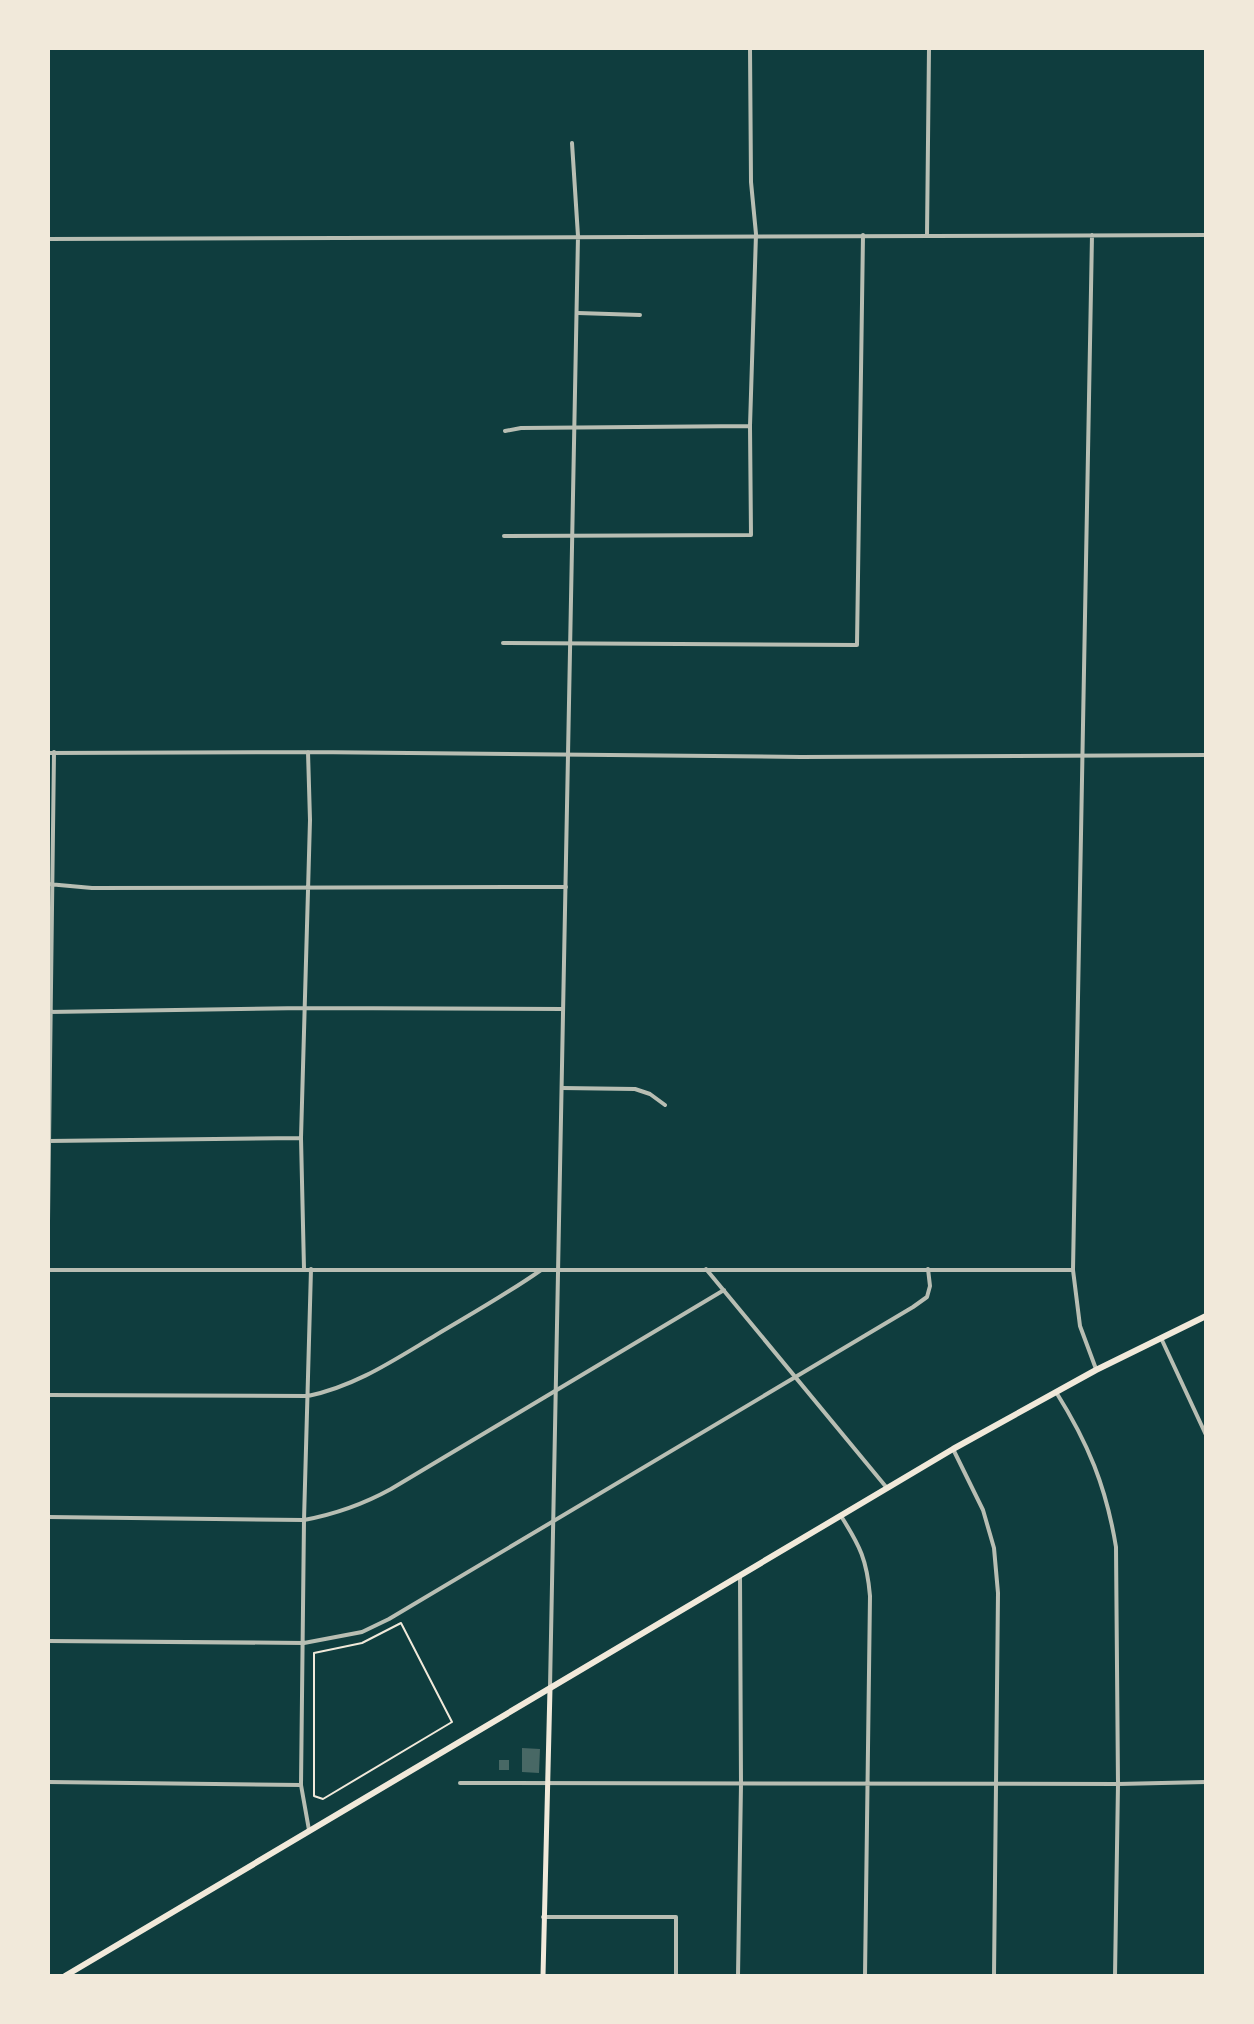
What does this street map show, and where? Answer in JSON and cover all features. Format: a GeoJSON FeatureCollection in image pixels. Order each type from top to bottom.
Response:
{"type":"FeatureCollection","features":[{"type":"Feature","properties":{"kind":"main road"},"geometry":{"type":"LineString","coordinates":[[65,1976],[953,1449],[1096,1370],[1206,1316]]}},
{"type":"Feature","properties":{"kind":"main road"},"geometry":{"type":"LineString","coordinates":[[543,1976],[550,1688]]}},
{"type":"Feature","properties":{"kind":"street"},"geometry":{"type":"LineString","coordinates":[[504,536],[751,535],[750,426],[756,234],[751,182],[750,48]]}},
{"type":"Feature","properties":{"kind":"street"},"geometry":{"type":"LineString","coordinates":[[927,235],[929,48]]}},
{"type":"Feature","properties":{"kind":"street"},"geometry":{"type":"LineString","coordinates":[[550,1688],[578,313],[578,236],[572,143]]}},
{"type":"Feature","properties":{"kind":"street"},"geometry":{"type":"LineString","coordinates":[[48,239],[756,234],[1206,235]]}},
{"type":"Feature","properties":{"kind":"street"},"geometry":{"type":"LineString","coordinates":[[503,643],[857,645],[863,235]]}},
{"type":"Feature","properties":{"kind":"street"},"geometry":{"type":"LineString","coordinates":[[1092,235],[1073,1270],[1080,1326],[1096,1370]]}},
{"type":"Feature","properties":{"kind":"street"},"geometry":{"type":"LineString","coordinates":[[578,313],[640,315]]}},
{"type":"Feature","properties":{"kind":"street"},"geometry":{"type":"LineString","coordinates":[[505,431],[521,428],[750,426]]}},
{"type":"Feature","properties":{"kind":"street"},"geometry":{"type":"LineString","coordinates":[[48,1222],[51,752],[1206,755]]}},
{"type":"Feature","properties":{"kind":"street"},"geometry":{"type":"LineString","coordinates":[[304,1269],[301,1138],[308,888],[308,752]]}},
{"type":"Feature","properties":{"kind":"street"},"geometry":{"type":"LineString","coordinates":[[50,884],[92,888],[566,887]]}},
{"type":"Feature","properties":{"kind":"street"},"geometry":{"type":"LineString","coordinates":[[50,1012],[305,1008],[563,1009]]}},
{"type":"Feature","properties":{"kind":"street"},"geometry":{"type":"LineString","coordinates":[[562,1088],[635,1089],[650,1094],[665,1105]]}},
{"type":"Feature","properties":{"kind":"street"},"geometry":{"type":"LineString","coordinates":[[48,1141],[301,1138]]}},
{"type":"Feature","properties":{"kind":"street"},"geometry":{"type":"LineString","coordinates":[[48,1395],[308,1396],[336,1390],[364,1378],[543,1268]]}},
{"type":"Feature","properties":{"kind":"street"},"geometry":{"type":"LineString","coordinates":[[309,1830],[301,1785],[311,1269]]}},
{"type":"Feature","properties":{"kind":"street"},"geometry":{"type":"LineString","coordinates":[[706,1269],[887,1488]]}},
{"type":"Feature","properties":{"kind":"street"},"geometry":{"type":"LineString","coordinates":[[48,1641],[304,1643],[362,1632],[389,1619],[927,1297],[930,1286],[928,1269]]}},
{"type":"Feature","properties":{"kind":"street"},"geometry":{"type":"LineString","coordinates":[[48,1270],[1073,1270]]}},
{"type":"Feature","properties":{"kind":"street"},"geometry":{"type":"LineString","coordinates":[[48,1517],[304,1520],[333,1515],[362,1505],[724,1290]]}},
{"type":"Feature","properties":{"kind":"street"},"geometry":{"type":"LineString","coordinates":[[1161,1338],[1206,1435]]}},
{"type":"Feature","properties":{"kind":"street"},"geometry":{"type":"LineString","coordinates":[[1056,1392],[1077,1426],[1101,1480],[1116,1547],[1118,1784],[1115,1976]]}},
{"type":"Feature","properties":{"kind":"street"},"geometry":{"type":"LineString","coordinates":[[953,1449],[983,1510],[994,1548],[998,1593],[994,1976]]}},
{"type":"Feature","properties":{"kind":"street"},"geometry":{"type":"LineString","coordinates":[[841,1516],[867,1565],[870,1596],[865,1976]]}},
{"type":"Feature","properties":{"kind":"street"},"geometry":{"type":"LineString","coordinates":[[738,1976],[740,1576]]}},
{"type":"Feature","properties":{"kind":"street"},"geometry":{"type":"LineString","coordinates":[[48,1782],[301,1785]]}},
{"type":"Feature","properties":{"kind":"street"},"geometry":{"type":"LineString","coordinates":[[460,1783],[1206,1782]]}},
{"type":"Feature","properties":{"kind":"street"},"geometry":{"type":"LineString","coordinates":[[543,1917],[676,1917],[676,1976]]}},
{"type":"Feature","properties":{"kind":"path"},"geometry":{"type":"LineString","coordinates":[[401,1623],[452,1722],[323,1799],[314,1796],[314,1653],[362,1643],[401,1623]]}},
{"type":"Feature","properties":{"kind":"building"},"geometry":{"type":"Polygon","coordinates":[[[522,1748],[540,1749],[539,1773],[522,1772],[522,1748]]]}},
{"type":"Feature","properties":{"kind":"building"},"geometry":{"type":"Polygon","coordinates":[[[499,1760],[509,1760],[509,1770],[499,1770],[499,1760]]]}}]}
